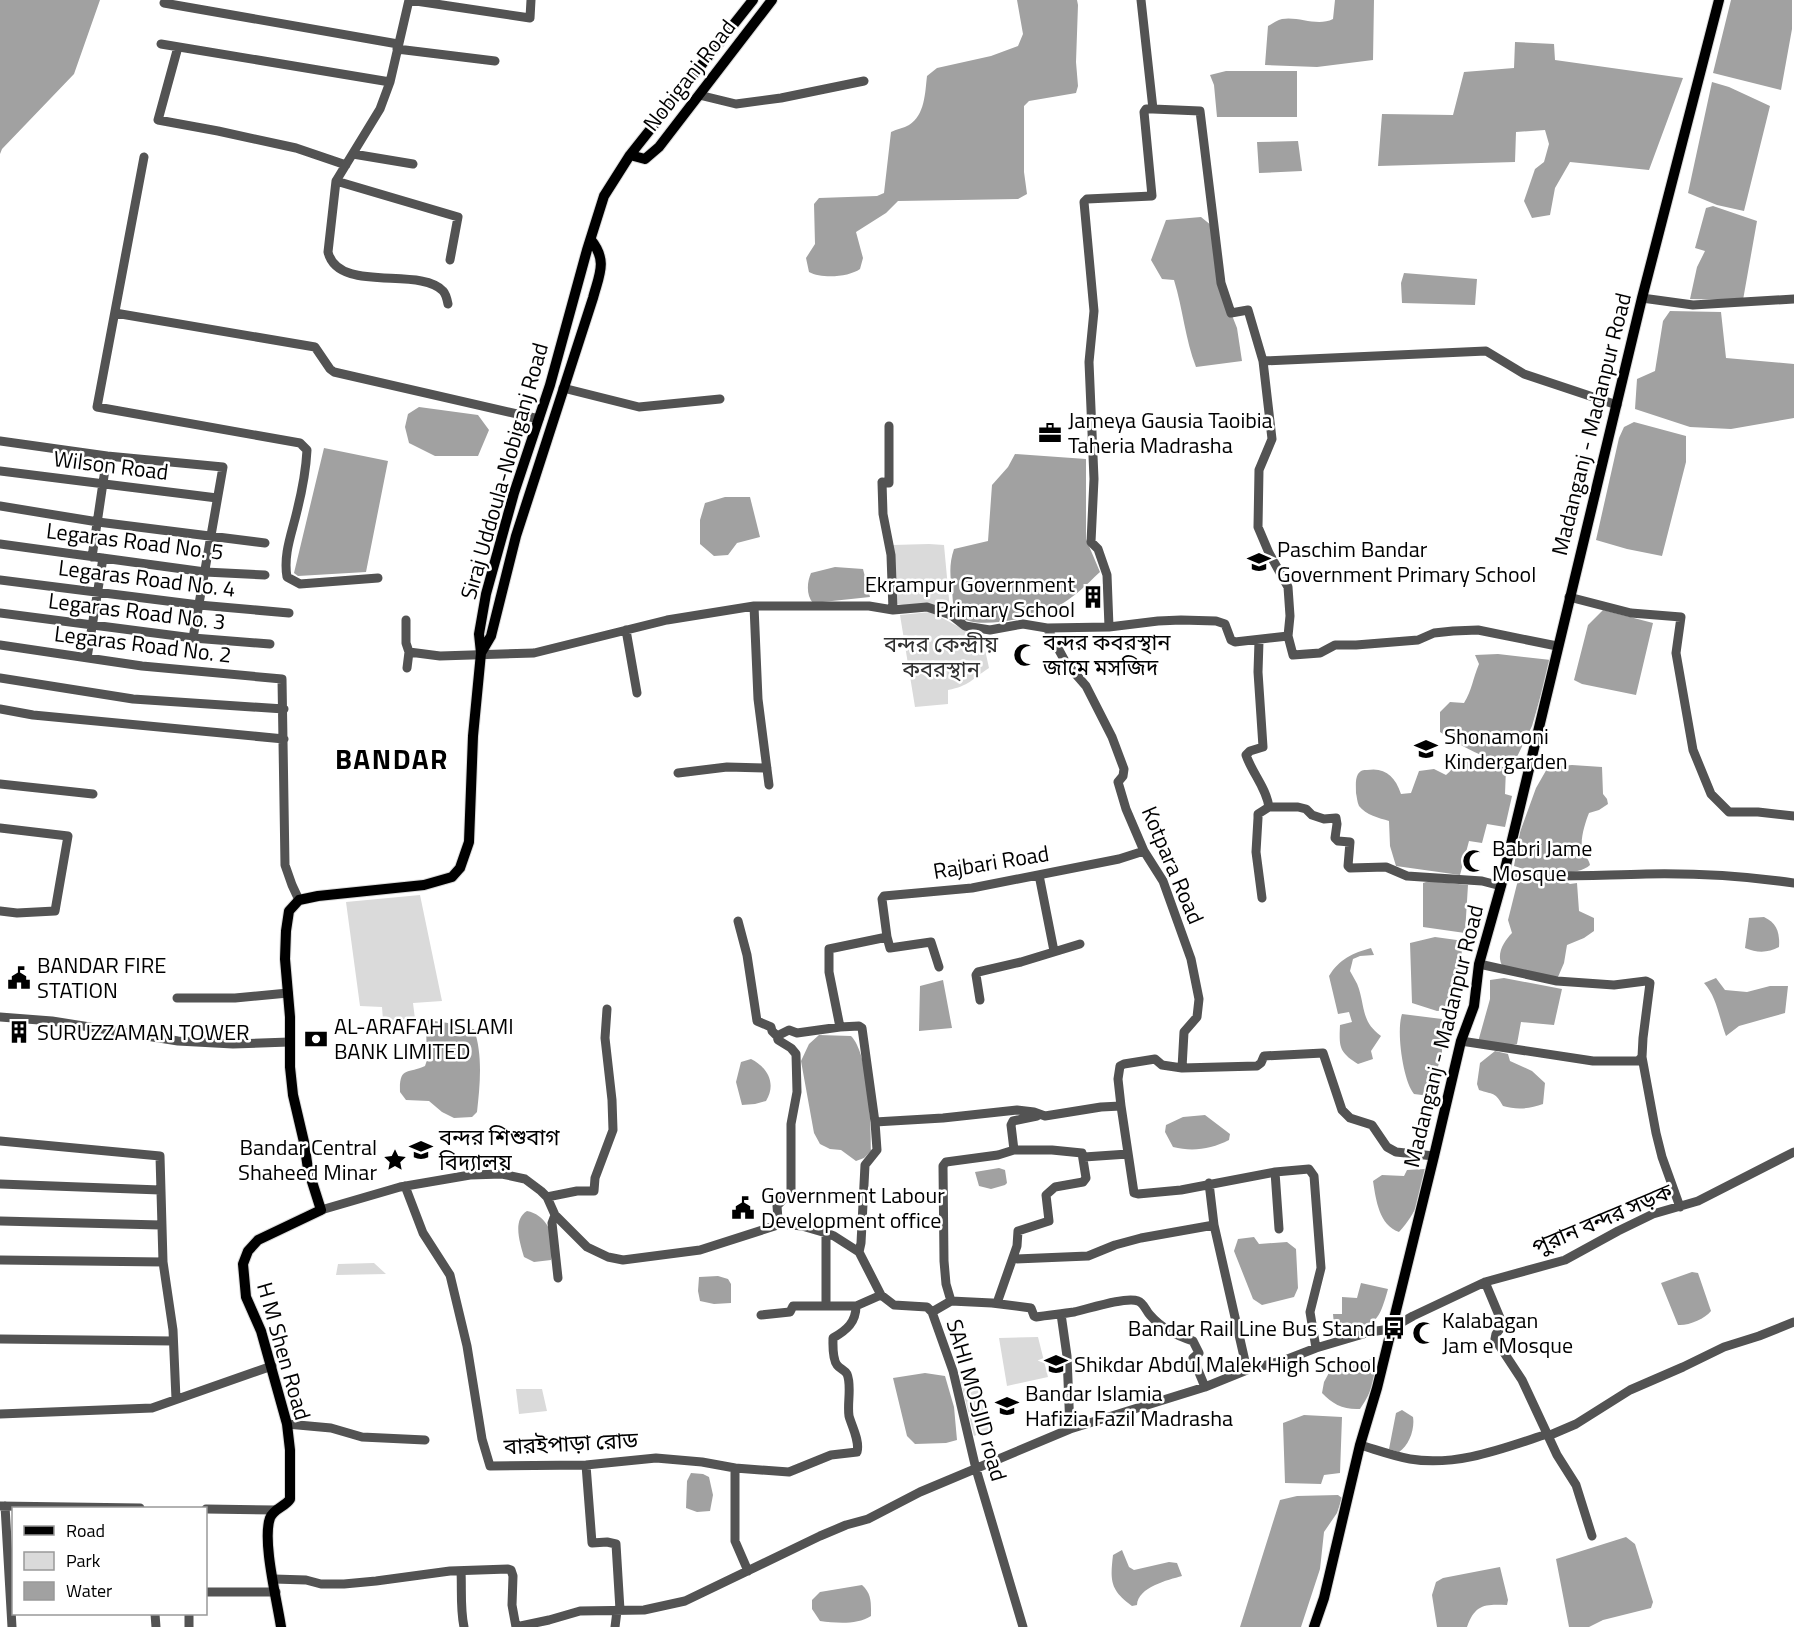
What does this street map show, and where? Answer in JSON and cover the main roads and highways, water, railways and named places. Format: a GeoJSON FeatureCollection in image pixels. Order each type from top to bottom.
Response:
{"type":"FeatureCollection","features":[{"type":"Feature","properties":{"kind":"main road","name":"Nobiganj Road"},"geometry":{"type":"LineString","coordinates":[[564,335],[604,196],[630,155],[753,0]]}},
{"type":"Feature","properties":{"kind":"main road","name":"Nobiganj Road"},"geometry":{"type":"LineString","coordinates":[[630,155],[645,159],[651,155],[772,0]]}},
{"type":"Feature","properties":{"kind":"main road","name":"Madanganj - Madanpur Road"},"geometry":{"type":"LineString","coordinates":[[1314,1627],[1324,1598],[1461,1041],[1474,1006],[1479,964],[1502,880],[1642,298],[1719,0]]}},
{"type":"Feature","properties":{"kind":"main road"},"geometry":{"type":"LineString","coordinates":[[564,335],[579,339],[601,266],[602,257],[591,240]]}},
{"type":"Feature","properties":{"kind":"main road","name":"Siraj Uddoula-Nobiganj Road"},"geometry":{"type":"LineString","coordinates":[[321,1210],[308,1169],[293,1095],[285,959],[289,911],[299,900],[424,885],[452,877],[460,868],[469,842],[473,736],[481,653],[478,634],[496,553],[564,335]]}},
{"type":"Feature","properties":{"kind":"main road","name":"Siraj Uddoula-Nobiganj Road"},"geometry":{"type":"LineString","coordinates":[[481,653],[494,627],[516,536],[579,339]]}},
{"type":"Feature","properties":{"kind":"main road","name":"H M Shen Road"},"geometry":{"type":"LineString","coordinates":[[281,1627],[267,1541],[271,1516],[276,1510],[286,1505],[290,1499],[290,1450],[287,1424],[272,1366],[261,1331],[246,1297],[243,1263],[248,1251],[258,1240],[321,1210]]}},
{"type":"Feature","properties":{"kind":"water"},"geometry":{"type":"Polygon","coordinates":[[[0,0],[100,0],[74,74],[2,149],[0,154],[0,0]]]}},
{"type":"Feature","properties":{"kind":"water"},"geometry":{"type":"Polygon","coordinates":[[[1017,0],[1077,0],[1078,5],[1076,62],[1078,86],[1076,93],[1029,101],[1024,106],[1024,172],[1027,194],[1018,199],[898,201],[886,213],[856,232],[863,258],[860,269],[849,274],[835,276],[821,276],[809,272],[806,258],[815,244],[814,204],[819,198],[877,196],[884,193],[891,132],[909,125],[918,116],[925,96],[927,76],[937,68],[991,56],[1018,46],[1023,34],[1017,0]]]}},
{"type":"Feature","properties":{"kind":"water"},"geometry":{"type":"Polygon","coordinates":[[[1335,0],[1374,0],[1373,60],[1317,67],[1265,65],[1268,26],[1288,18],[1314,22],[1333,19],[1335,0]]]}},
{"type":"Feature","properties":{"kind":"water"},"geometry":{"type":"Polygon","coordinates":[[[1731,0],[1792,0],[1792,29],[1781,90],[1713,73],[1731,0]]]}},
{"type":"Feature","properties":{"kind":"water"},"geometry":{"type":"Polygon","coordinates":[[[1515,42],[1554,44],[1555,60],[1683,78],[1649,170],[1570,162],[1555,188],[1550,215],[1532,218],[1524,201],[1535,169],[1544,162],[1549,144],[1545,130],[1516,132],[1515,162],[1378,166],[1382,114],[1453,115],[1464,72],[1514,68],[1515,42]]]}},
{"type":"Feature","properties":{"kind":"water"},"geometry":{"type":"Polygon","coordinates":[[[1226,71],[1297,71],[1297,117],[1217,117],[1214,85],[1210,75],[1226,71]]]}},
{"type":"Feature","properties":{"kind":"water"},"geometry":{"type":"Polygon","coordinates":[[[1712,82],[1729,87],[1770,106],[1744,211],[1717,205],[1688,193],[1712,82]]]}},
{"type":"Feature","properties":{"kind":"water"},"geometry":{"type":"Polygon","coordinates":[[[1298,141],[1302,171],[1259,173],[1257,142],[1298,141]]]}},
{"type":"Feature","properties":{"kind":"water"},"geometry":{"type":"Polygon","coordinates":[[[1713,206],[1757,221],[1743,300],[1690,299],[1697,267],[1705,251],[1695,248],[1706,208],[1713,206]]]}},
{"type":"Feature","properties":{"kind":"water"},"geometry":{"type":"Polygon","coordinates":[[[1201,217],[1217,230],[1222,290],[1237,328],[1242,361],[1196,367],[1174,280],[1162,279],[1151,260],[1166,220],[1201,217]]]}},
{"type":"Feature","properties":{"kind":"water"},"geometry":{"type":"Polygon","coordinates":[[[1404,273],[1477,279],[1475,305],[1402,303],[1401,283],[1404,273]]]}},
{"type":"Feature","properties":{"kind":"water"},"geometry":{"type":"Polygon","coordinates":[[[1670,311],[1721,312],[1726,358],[1794,364],[1794,418],[1731,429],[1690,427],[1635,409],[1637,379],[1655,371],[1663,321],[1670,311]]]}},
{"type":"Feature","properties":{"kind":"water"},"geometry":{"type":"Polygon","coordinates":[[[419,407],[478,415],[489,430],[478,456],[435,456],[409,443],[405,427],[408,414],[419,407]]]}},
{"type":"Feature","properties":{"kind":"water"},"geometry":{"type":"Polygon","coordinates":[[[1634,422],[1686,436],[1686,462],[1662,556],[1596,540],[1619,438],[1624,427],[1634,422]]]}},
{"type":"Feature","properties":{"kind":"water"},"geometry":{"type":"Polygon","coordinates":[[[324,448],[388,461],[366,572],[298,576],[294,573],[324,448]]]}},
{"type":"Feature","properties":{"kind":"water"},"geometry":{"type":"Polygon","coordinates":[[[1015,454],[1086,459],[1086,539],[1100,572],[1068,600],[1047,611],[992,623],[968,621],[959,616],[954,608],[950,574],[952,554],[954,549],[988,541],[992,485],[1008,467],[1015,454]]]}},
{"type":"Feature","properties":{"kind":"water"},"geometry":{"type":"Polygon","coordinates":[[[725,497],[750,497],[760,537],[737,543],[728,555],[714,556],[700,544],[700,520],[705,503],[725,497]]]}},
{"type":"Feature","properties":{"kind":"water"},"geometry":{"type":"Polygon","coordinates":[[[835,567],[863,569],[870,597],[813,603],[808,588],[811,573],[835,567]]]}},
{"type":"Feature","properties":{"kind":"water"},"geometry":{"type":"Polygon","coordinates":[[[1603,610],[1653,623],[1636,695],[1582,684],[1574,680],[1588,625],[1603,610]]]}},
{"type":"Feature","properties":{"kind":"water"},"geometry":{"type":"Polygon","coordinates":[[[1498,654],[1551,660],[1532,726],[1515,761],[1485,756],[1466,748],[1440,732],[1440,712],[1450,702],[1464,703],[1469,693],[1479,664],[1475,655],[1498,654]]]}},
{"type":"Feature","properties":{"kind":"water"},"geometry":{"type":"Polygon","coordinates":[[[1466,756],[1506,768],[1505,794],[1512,796],[1505,827],[1487,824],[1482,843],[1469,841],[1460,875],[1396,866],[1390,846],[1389,821],[1369,814],[1358,804],[1356,778],[1358,774],[1364,770],[1379,770],[1388,774],[1396,782],[1401,794],[1411,793],[1419,771],[1434,769],[1446,775],[1466,756]]]}},
{"type":"Feature","properties":{"kind":"water"},"geometry":{"type":"Polygon","coordinates":[[[1572,765],[1602,767],[1603,794],[1608,804],[1589,813],[1582,838],[1583,852],[1590,865],[1584,869],[1565,873],[1542,872],[1514,866],[1520,832],[1536,788],[1548,767],[1572,765]]]}},
{"type":"Feature","properties":{"kind":"water"},"geometry":{"type":"Polygon","coordinates":[[[1567,879],[1566,882],[1570,884],[1577,883],[1579,911],[1594,918],[1594,931],[1567,945],[1564,963],[1558,977],[1503,967],[1500,958],[1502,948],[1512,933],[1508,920],[1518,880],[1567,879]]]}},
{"type":"Feature","properties":{"kind":"water"},"geometry":{"type":"Polygon","coordinates":[[[1429,881],[1468,885],[1465,933],[1423,927],[1423,883],[1429,881]]]}},
{"type":"Feature","properties":{"kind":"water"},"geometry":{"type":"Polygon","coordinates":[[[1764,917],[1777,929],[1779,947],[1762,952],[1745,948],[1749,918],[1764,917]]]}},
{"type":"Feature","properties":{"kind":"water"},"geometry":{"type":"Polygon","coordinates":[[[1435,937],[1464,941],[1455,986],[1446,1010],[1437,1011],[1412,1003],[1410,943],[1435,937]]]}},
{"type":"Feature","properties":{"kind":"water"},"geometry":{"type":"Polygon","coordinates":[[[1371,948],[1374,955],[1353,959],[1350,971],[1358,986],[1367,1020],[1381,1036],[1371,1051],[1373,1059],[1358,1064],[1347,1056],[1342,1048],[1340,1025],[1352,1022],[1349,1012],[1338,1014],[1329,976],[1347,957],[1371,948]]]}},
{"type":"Feature","properties":{"kind":"water"},"geometry":{"type":"Polygon","coordinates":[[[1504,978],[1562,989],[1554,1025],[1521,1022],[1517,1044],[1501,1047],[1478,1042],[1490,999],[1490,980],[1504,978]]]}},
{"type":"Feature","properties":{"kind":"water"},"geometry":{"type":"Polygon","coordinates":[[[1716,978],[1725,990],[1747,992],[1770,986],[1788,986],[1785,1013],[1739,1026],[1726,1036],[1715,1001],[1704,983],[1716,978]]]}},
{"type":"Feature","properties":{"kind":"water"},"geometry":{"type":"Polygon","coordinates":[[[943,980],[952,1028],[919,1031],[920,986],[943,980]]]}},
{"type":"Feature","properties":{"kind":"water"},"geometry":{"type":"Polygon","coordinates":[[[1402,1014],[1442,1019],[1442,1052],[1431,1092],[1422,1095],[1414,1094],[1410,1088],[1404,1067],[1400,1043],[1402,1014]]]}},
{"type":"Feature","properties":{"kind":"water"},"geometry":{"type":"Polygon","coordinates":[[[428,1020],[448,1023],[457,1029],[474,1029],[479,1049],[480,1070],[477,1112],[472,1117],[454,1118],[429,1101],[406,1100],[400,1092],[403,1074],[425,1066],[428,1020]]]}},
{"type":"Feature","properties":{"kind":"water"},"geometry":{"type":"Polygon","coordinates":[[[819,1035],[851,1036],[862,1058],[868,1090],[871,1151],[864,1158],[856,1161],[841,1150],[830,1149],[820,1144],[814,1133],[801,1061],[809,1044],[819,1035]]]}},
{"type":"Feature","properties":{"kind":"water"},"geometry":{"type":"Polygon","coordinates":[[[1495,1051],[1508,1054],[1510,1061],[1532,1071],[1545,1083],[1543,1104],[1523,1108],[1503,1106],[1493,1094],[1479,1090],[1477,1084],[1480,1063],[1495,1051]]]}},
{"type":"Feature","properties":{"kind":"water"},"geometry":{"type":"Polygon","coordinates":[[[751,1059],[766,1071],[771,1088],[766,1101],[742,1105],[736,1082],[741,1062],[751,1059]]]}},
{"type":"Feature","properties":{"kind":"water"},"geometry":{"type":"Polygon","coordinates":[[[1205,1115],[1230,1134],[1229,1140],[1202,1149],[1173,1147],[1165,1132],[1166,1125],[1183,1117],[1205,1115]]]}},
{"type":"Feature","properties":{"kind":"water"},"geometry":{"type":"Polygon","coordinates":[[[999,1168],[1005,1170],[1007,1183],[1005,1185],[991,1189],[979,1186],[975,1172],[999,1168]]]}},
{"type":"Feature","properties":{"kind":"water"},"geometry":{"type":"Polygon","coordinates":[[[1425,1169],[1418,1203],[1411,1217],[1399,1232],[1392,1229],[1383,1218],[1377,1204],[1373,1181],[1382,1175],[1404,1176],[1407,1170],[1425,1169]]]}},
{"type":"Feature","properties":{"kind":"water"},"geometry":{"type":"Polygon","coordinates":[[[527,1211],[541,1218],[550,1230],[553,1245],[551,1260],[534,1262],[524,1257],[518,1226],[522,1215],[527,1211]]]}},
{"type":"Feature","properties":{"kind":"water"},"geometry":{"type":"Polygon","coordinates":[[[1254,1237],[1259,1244],[1287,1242],[1296,1249],[1298,1288],[1294,1297],[1262,1305],[1253,1299],[1234,1251],[1238,1239],[1254,1237]]]}},
{"type":"Feature","properties":{"kind":"water"},"geometry":{"type":"Polygon","coordinates":[[[1692,1272],[1698,1273],[1711,1311],[1696,1321],[1678,1325],[1661,1283],[1692,1272]]]}},
{"type":"Feature","properties":{"kind":"water"},"geometry":{"type":"Polygon","coordinates":[[[718,1276],[728,1279],[731,1284],[731,1303],[714,1304],[700,1301],[699,1277],[718,1276]]]}},
{"type":"Feature","properties":{"kind":"water"},"geometry":{"type":"Polygon","coordinates":[[[1361,1283],[1388,1289],[1382,1308],[1375,1320],[1347,1335],[1334,1325],[1333,1314],[1342,1314],[1342,1297],[1357,1298],[1361,1283]]]}},
{"type":"Feature","properties":{"kind":"water"},"geometry":{"type":"Polygon","coordinates":[[[1372,1359],[1374,1379],[1360,1409],[1339,1406],[1322,1393],[1324,1382],[1331,1369],[1372,1359]]]}},
{"type":"Feature","properties":{"kind":"water"},"geometry":{"type":"Polygon","coordinates":[[[925,1373],[945,1376],[954,1407],[957,1440],[946,1443],[915,1444],[907,1436],[893,1378],[925,1373]]]}},
{"type":"Feature","properties":{"kind":"water"},"geometry":{"type":"Polygon","coordinates":[[[1402,1410],[1413,1417],[1413,1427],[1408,1441],[1399,1452],[1389,1449],[1396,1413],[1402,1410]]]}},
{"type":"Feature","properties":{"kind":"water"},"geometry":{"type":"Polygon","coordinates":[[[1304,1415],[1342,1417],[1340,1473],[1324,1475],[1321,1484],[1285,1483],[1283,1423],[1304,1415]]]}},
{"type":"Feature","properties":{"kind":"water"},"geometry":{"type":"Polygon","coordinates":[[[691,1473],[709,1477],[713,1495],[710,1511],[697,1512],[686,1508],[687,1481],[691,1473]]]}},
{"type":"Feature","properties":{"kind":"water"},"geometry":{"type":"Polygon","coordinates":[[[1338,1495],[1342,1498],[1337,1513],[1324,1532],[1320,1569],[1301,1627],[1240,1627],[1280,1500],[1297,1496],[1338,1495]]]}},
{"type":"Feature","properties":{"kind":"water"},"geometry":{"type":"Polygon","coordinates":[[[1626,1537],[1635,1544],[1653,1602],[1651,1608],[1603,1620],[1589,1627],[1569,1627],[1556,1559],[1626,1537]]]}},
{"type":"Feature","properties":{"kind":"water"},"geometry":{"type":"Polygon","coordinates":[[[1122,1550],[1129,1567],[1134,1570],[1169,1562],[1177,1563],[1182,1576],[1148,1589],[1142,1593],[1137,1605],[1132,1606],[1119,1595],[1113,1584],[1113,1555],[1122,1550]]]}},
{"type":"Feature","properties":{"kind":"water"},"geometry":{"type":"Polygon","coordinates":[[[1500,1567],[1508,1600],[1507,1605],[1482,1607],[1470,1619],[1467,1627],[1437,1627],[1432,1595],[1436,1582],[1443,1578],[1500,1567]]]}},
{"type":"Feature","properties":{"kind":"water"},"geometry":{"type":"Polygon","coordinates":[[[862,1585],[868,1592],[871,1603],[871,1616],[865,1619],[846,1623],[820,1621],[812,1609],[812,1600],[820,1592],[862,1585]]]}},
{"type":"Feature","properties":{"kind":"place","name":"Jameya Gausia Taoibia Taheria Madrasha"},"geometry":{"type":"Point","coordinates":[1050,433]}},
{"type":"Feature","properties":{"kind":"place","name":"Paschim Bandar Government Primary School"},"geometry":{"type":"Point","coordinates":[1259,562]}},
{"type":"Feature","properties":{"kind":"place","name":"Ekrampur Government Primary School"},"geometry":{"type":"Point","coordinates":[1093,597]}},
{"type":"Feature","properties":{"kind":"place","name":"বন্দর কবরস্থান জামে মসজিদ"},"geometry":{"type":"Point","coordinates":[1025,655]}},
{"type":"Feature","properties":{"kind":"place","name":"Shonamoni Kindergarden"},"geometry":{"type":"Point","coordinates":[1426,749]}},
{"type":"Feature","properties":{"kind":"place","name":"Babri Jame Mosque"},"geometry":{"type":"Point","coordinates":[1474,861]}},
{"type":"Feature","properties":{"kind":"place","name":"BANDAR FIRE STATION"},"geometry":{"type":"Point","coordinates":[19,978]}},
{"type":"Feature","properties":{"kind":"place","name":"SURUZZAMAN TOWER"},"geometry":{"type":"Point","coordinates":[19,1032]}},
{"type":"Feature","properties":{"kind":"place","name":"AL-ARAFAH ISLAMI BANK LIMITED"},"geometry":{"type":"Point","coordinates":[316,1039]}},
{"type":"Feature","properties":{"kind":"place","name":"বন্দর শিশুবাগ বিদ্যালয়"},"geometry":{"type":"Point","coordinates":[421,1150]}},
{"type":"Feature","properties":{"kind":"place","name":"Bandar Central Shaheed Minar"},"geometry":{"type":"Point","coordinates":[395,1160]}},
{"type":"Feature","properties":{"kind":"place","name":"Government Labour Development office"},"geometry":{"type":"Point","coordinates":[743,1208]}},
{"type":"Feature","properties":{"kind":"place","name":"Bandar Rail Line Bus Stand"},"geometry":{"type":"Point","coordinates":[1394,1328]}},
{"type":"Feature","properties":{"kind":"place","name":"Kalabagan Jam e Mosque"},"geometry":{"type":"Point","coordinates":[1424,1333]}},
{"type":"Feature","properties":{"kind":"place","name":"Shikdar Abdul Malek High School"},"geometry":{"type":"Point","coordinates":[1056,1364]}},
{"type":"Feature","properties":{"kind":"place","name":"Bandar Islamia Hafizia Fazil Madrasha"},"geometry":{"type":"Point","coordinates":[1007,1406]}},
{"type":"Feature","properties":{"kind":"district","name":"BANDAR"},"geometry":{"type":"Point","coordinates":[392,759]}},
{"type":"Feature","properties":{"kind":"park label","name":"বন্দর কেন্দ্রীয় কবরস্থান"},"geometry":{"type":"Point","coordinates":[941,656]}}]}
